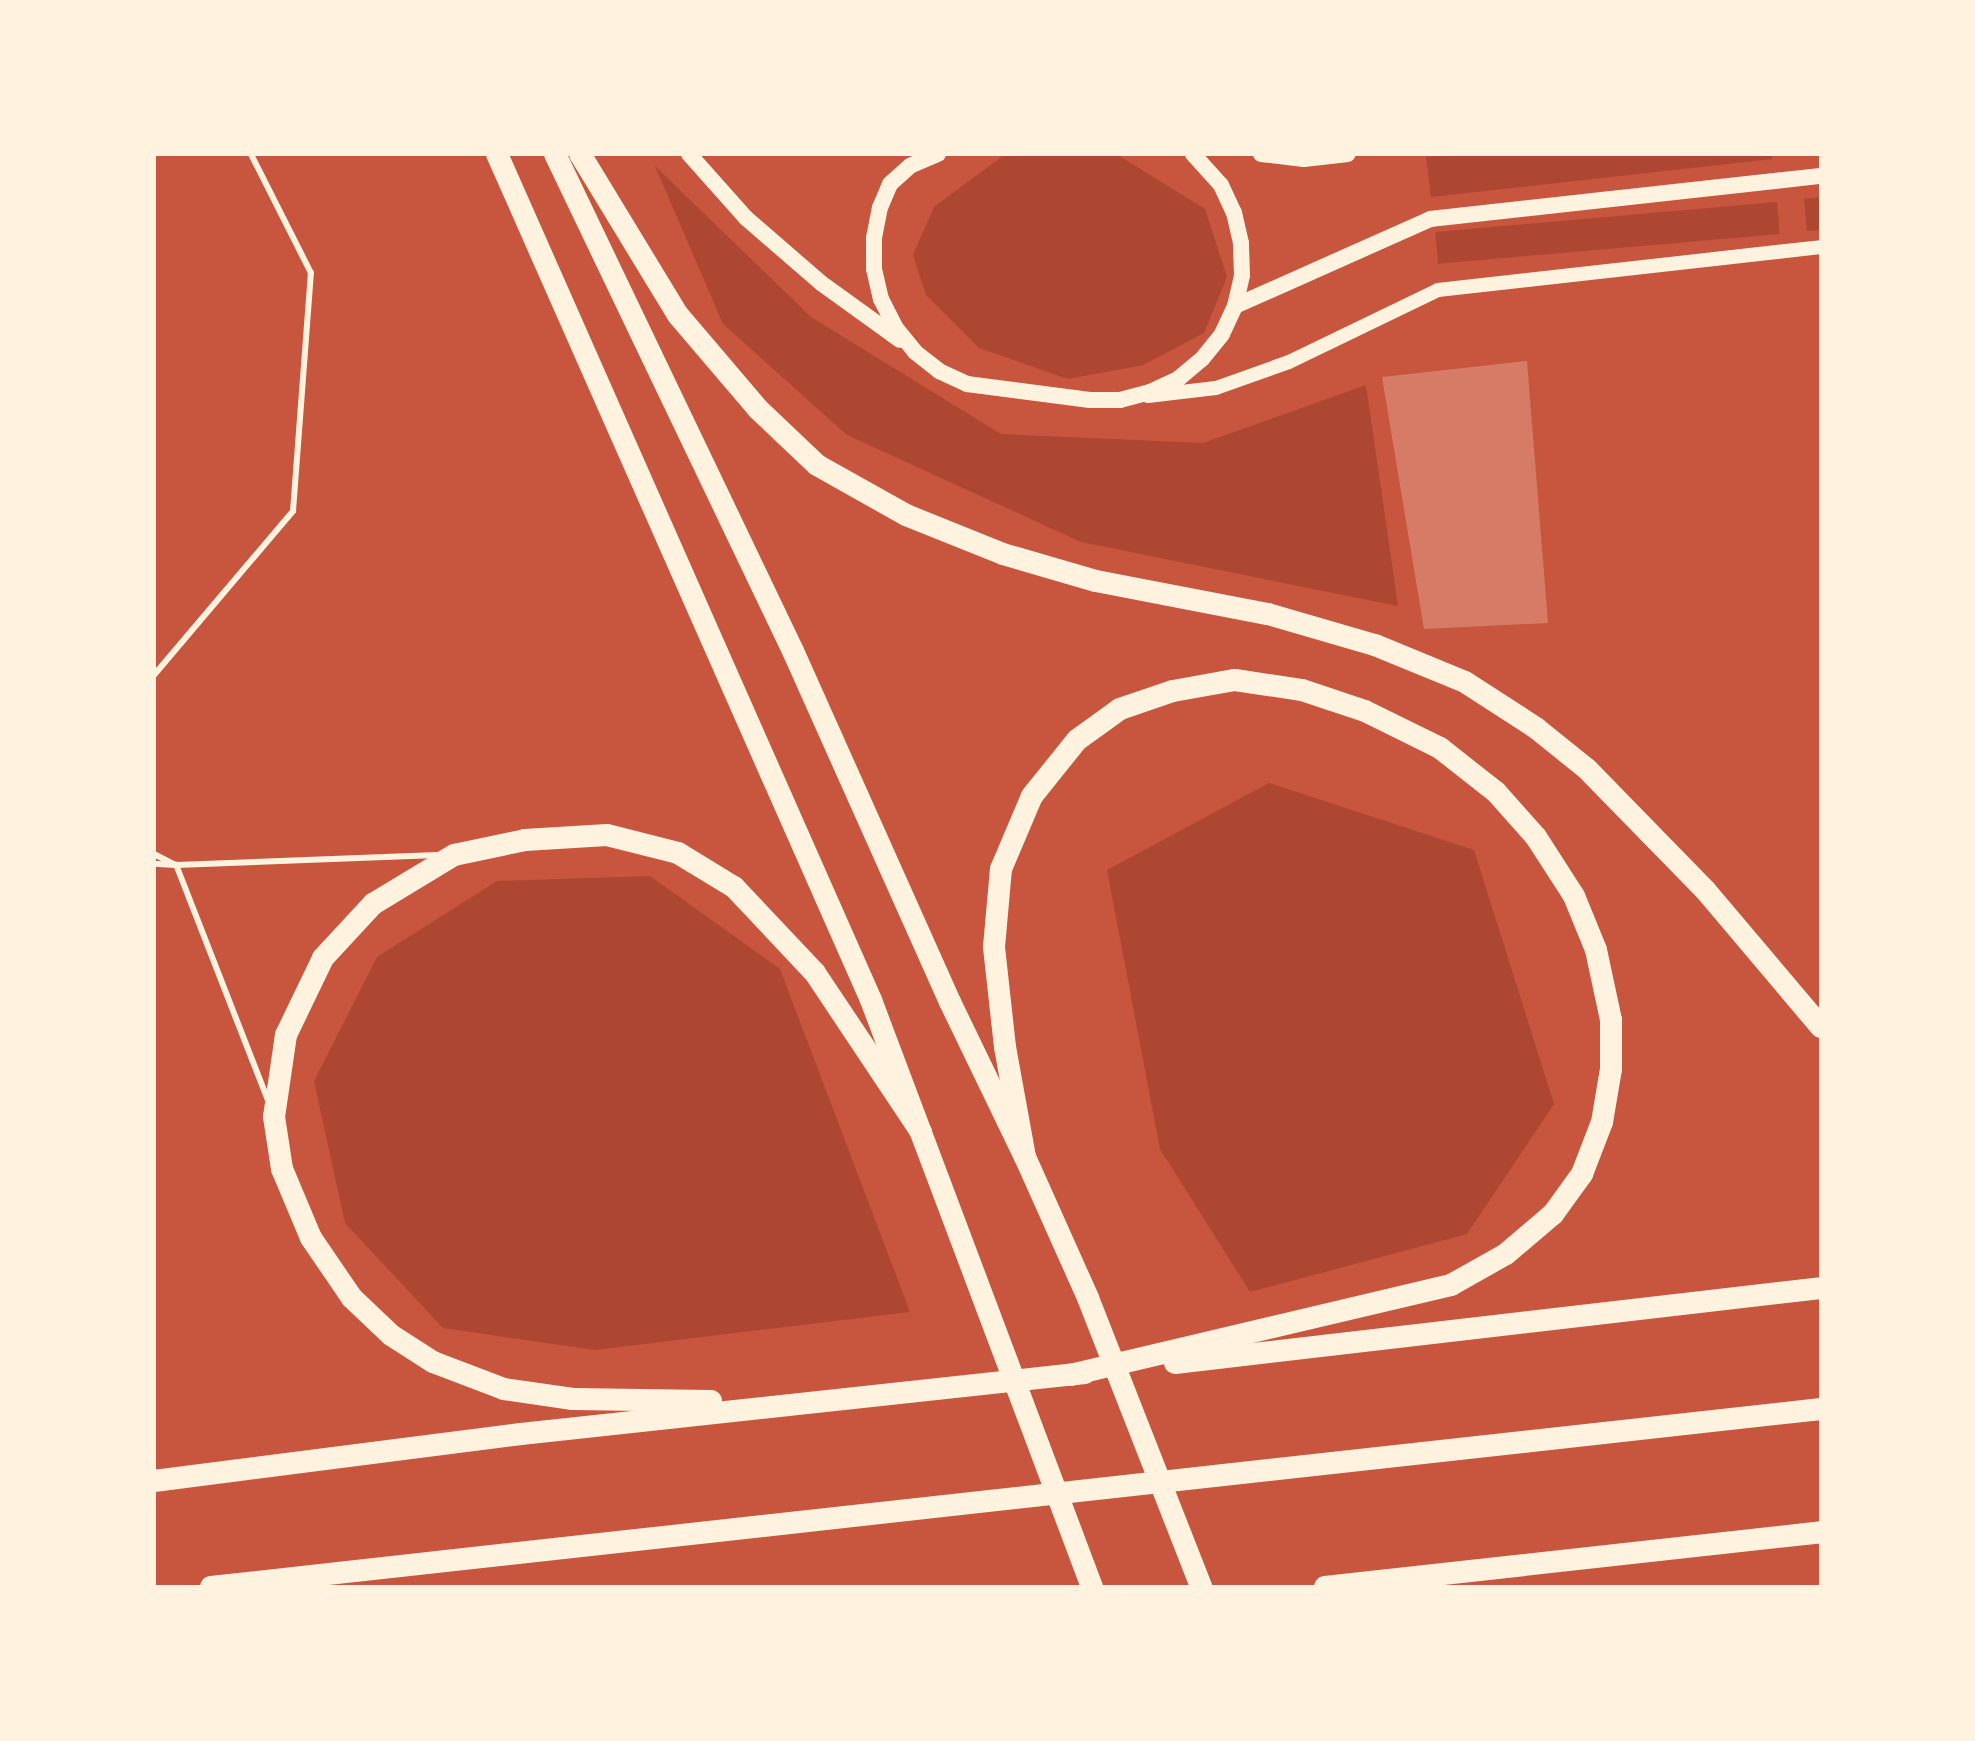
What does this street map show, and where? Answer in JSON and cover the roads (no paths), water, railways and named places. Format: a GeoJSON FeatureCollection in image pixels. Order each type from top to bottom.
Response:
{"type":"FeatureCollection","features":[{"type":"Feature","properties":{"kind":"highway"},"geometry":{"type":"LineString","coordinates":[[497,154],[871,1000],[1092,1587]]}},
{"type":"Feature","properties":{"kind":"highway"},"geometry":{"type":"LineString","coordinates":[[555,154],[793,651],[950,1002],[1025,1157],[1088,1298],[1201,1587]]}},
{"type":"Feature","properties":{"kind":"highway"},"geometry":{"type":"LineString","coordinates":[[580,154],[678,315],[758,409],[817,465],[906,515],[1003,554],[1096,581],[1268,614],[1375,645],[1465,682],[1536,728],[1587,769],[1706,891],[1821,1027]]}},
{"type":"Feature","properties":{"kind":"highway"},"geometry":{"type":"LineString","coordinates":[[1025,1157],[1005,1047],[994,947],[1001,869],[1032,796],[1077,740],[1120,709],[1173,691],[1235,680],[1302,690],[1365,711],[1440,748],[1496,792],[1536,837],[1574,896],[1596,950],[1611,1020],[1611,1069],[1602,1122],[1582,1174],[1553,1214],[1506,1254],[1451,1285],[1071,1375]]}},
{"type":"Feature","properties":{"kind":"highway"},"geometry":{"type":"LineString","coordinates":[[804,1402],[573,1399],[504,1389],[433,1362],[391,1335],[352,1298],[311,1238],[282,1169],[274,1117],[286,1035],[323,958],[373,904],[454,855],[525,840],[607,835],[678,853],[734,887],[815,973],[921,1132]]}},
{"type":"Feature","properties":{"kind":"highway"},"geometry":{"type":"LineString","coordinates":[[154,1481],[804,1402],[1071,1375],[1821,1288]]}},
{"type":"Feature","properties":{"kind":"highway"},"geometry":{"type":"LineString","coordinates":[[211,1587],[1821,1409]]}},
{"type":"Feature","properties":{"kind":"highway"},"geometry":{"type":"LineString","coordinates":[[1325,1587],[1821,1532]]}},
{"type":"Feature","properties":{"kind":"main road"},"geometry":{"type":"LineString","coordinates":[[689,154],[746,218],[821,283],[939,371],[967,384],[1090,400],[1120,400],[1150,392],[1178,379],[1202,359],[1222,334],[1235,306],[1242,275],[1241,243],[1234,213],[1221,185],[1193,154]]}},
{"type":"Feature","properties":{"kind":"main road"},"geometry":{"type":"LineString","coordinates":[[898,154],[921,159]]}},
{"type":"Feature","properties":{"kind":"main road"},"geometry":{"type":"LineString","coordinates":[[915,352],[895,327],[881,299],[874,269],[874,238],[880,207],[890,184],[921,159],[938,154]]}},
{"type":"Feature","properties":{"kind":"main road"},"geometry":{"type":"LineString","coordinates":[[1261,154],[1304,159],[1348,154]]}},
{"type":"Feature","properties":{"kind":"main road"},"geometry":{"type":"LineString","coordinates":[[1235,306],[1430,219],[1821,176]]}},
{"type":"Feature","properties":{"kind":"street"},"geometry":{"type":"LineString","coordinates":[[1120,400],[1216,388],[1289,362],[1438,290],[1821,247]]}},
{"type":"Feature","properties":{"kind":"lane"},"geometry":{"type":"LineString","coordinates":[[154,675],[293,511],[311,273],[251,154]]}},
{"type":"Feature","properties":{"kind":"lane"},"geometry":{"type":"LineString","coordinates":[[154,854],[176,865],[274,1117]]}},
{"type":"Feature","properties":{"kind":"lane"},"geometry":{"type":"LineString","coordinates":[[154,864],[454,855]]}}]}
